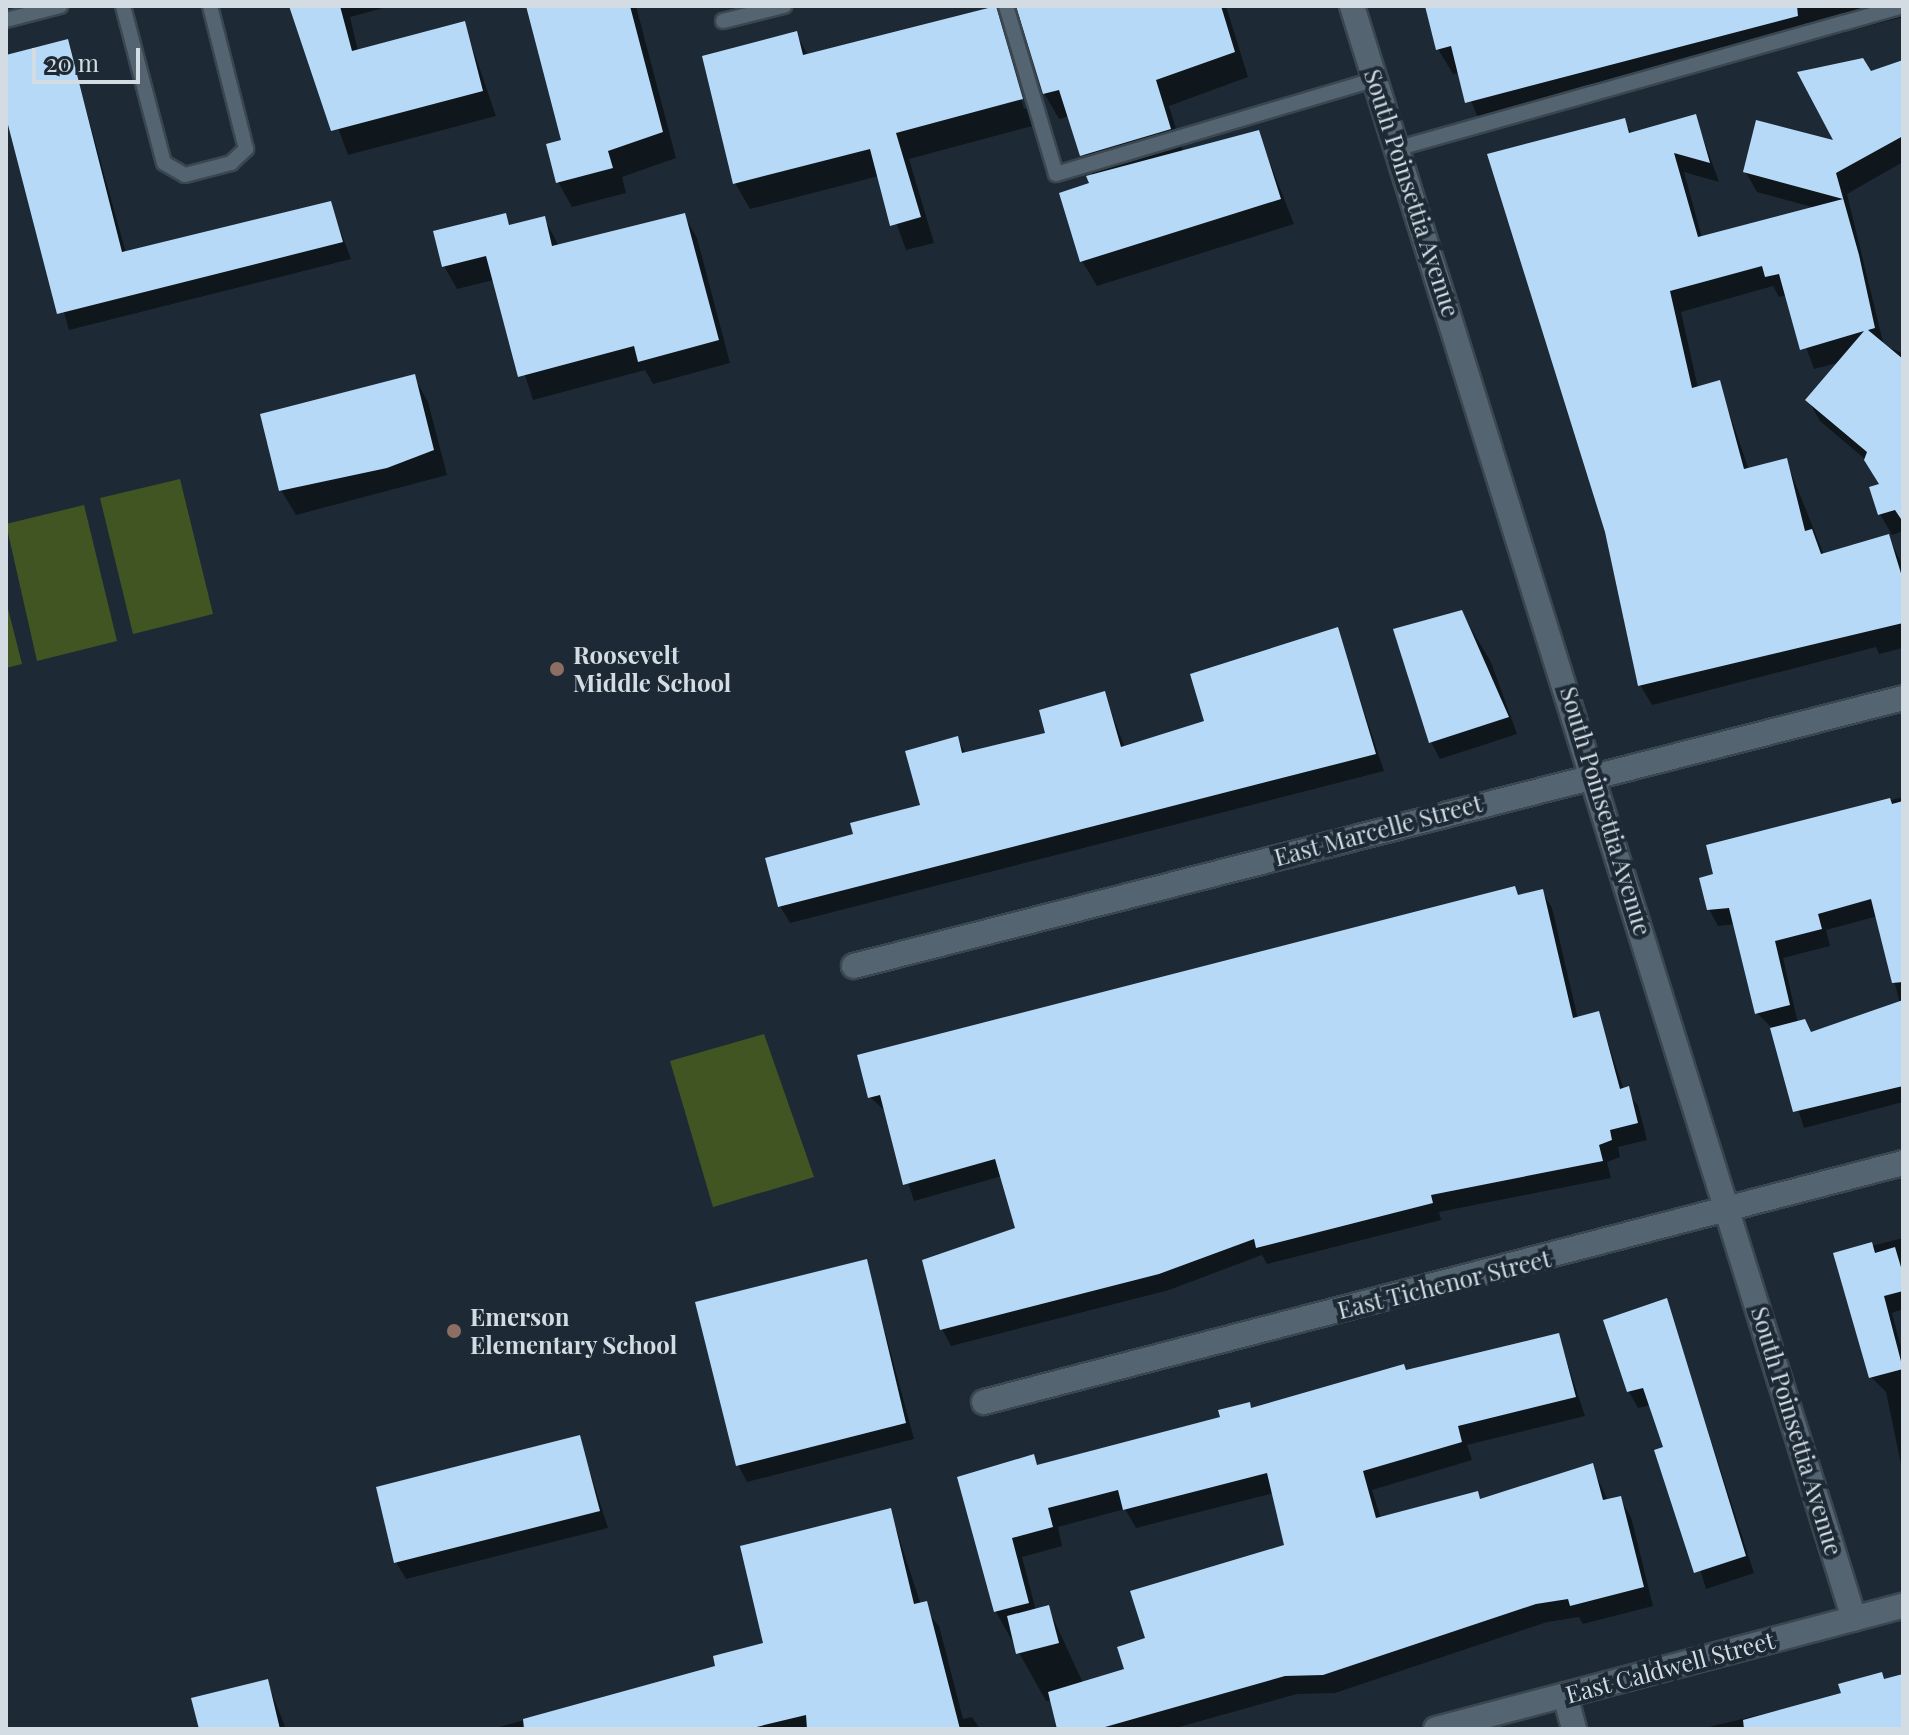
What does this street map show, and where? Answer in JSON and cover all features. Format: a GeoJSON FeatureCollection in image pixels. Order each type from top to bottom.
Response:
{"type":"FeatureCollection","features":[{"type":"Feature","properties":{"kind":"street","name":"South Poinsettia Avenue"},"geometry":{"type":"LineString","coordinates":[[1352,6],[1730,1210],[1854,1619]]}},
{"type":"Feature","properties":{"kind":"street","name":"East Marcelle Street"},"geometry":{"type":"LineString","coordinates":[[854,966],[1594,774],[1903,698]]}},
{"type":"Feature","properties":{"kind":"street","name":"East Tichenor Street"},"geometry":{"type":"LineString","coordinates":[[984,1402],[1903,1163]]}},
{"type":"Feature","properties":{"kind":"street","name":"East Caldwell Street"},"geometry":{"type":"LineString","coordinates":[[1436,1729],[1903,1606]]}},
{"type":"Feature","properties":{"kind":"street"},"geometry":{"type":"LineString","coordinates":[[1565,1695],[1574,1729]]}},
{"type":"Feature","properties":{"kind":"lane"},"geometry":{"type":"LineString","coordinates":[[6,20],[60,6]]}},
{"type":"Feature","properties":{"kind":"lane"},"geometry":{"type":"LineString","coordinates":[[123,6],[164,163],[185,175],[231,163],[246,149],[210,6]]}},
{"type":"Feature","properties":{"kind":"lane"},"geometry":{"type":"LineString","coordinates":[[723,21],[784,6]]}},
{"type":"Feature","properties":{"kind":"lane"},"geometry":{"type":"LineString","coordinates":[[1006,6],[1056,174],[1376,79]]}},
{"type":"Feature","properties":{"kind":"lane"},"geometry":{"type":"LineString","coordinates":[[1399,148],[1903,6]]}},
{"type":"Feature","properties":{"kind":"green space"},"geometry":{"type":"Polygon","coordinates":[[[180,479],[213,614],[133,634],[100,498],[180,479]]]}},
{"type":"Feature","properties":{"kind":"green space"},"geometry":{"type":"Polygon","coordinates":[[[84,505],[117,641],[37,661],[6,524],[84,505]]]}},
{"type":"Feature","properties":{"kind":"green space"},"geometry":{"type":"Polygon","coordinates":[[[6,601],[22,664],[6,668],[6,601]]]}},
{"type":"Feature","properties":{"kind":"green space"},"geometry":{"type":"Polygon","coordinates":[[[764,1034],[814,1177],[713,1207],[670,1061],[764,1034]]]}},
{"type":"Feature","properties":{"kind":"building"},"geometry":{"type":"Polygon","coordinates":[[[289,6],[340,6],[352,51],[465,21],[483,91],[331,131],[289,6]]]}},
{"type":"Feature","properties":{"kind":"building"},"geometry":{"type":"Polygon","coordinates":[[[526,6],[630,6],[663,132],[608,151],[613,168],[556,183],[546,144],[561,140],[526,6]]]}},
{"type":"Feature","properties":{"kind":"building"},"geometry":{"type":"Polygon","coordinates":[[[996,6],[1023,99],[896,133],[921,217],[890,226],[870,149],[733,184],[702,56],[797,31],[803,55],[996,6]]]}},
{"type":"Feature","properties":{"kind":"building"},"geometry":{"type":"Polygon","coordinates":[[[1016,6],[1221,6],[1235,52],[1156,80],[1171,129],[1080,156],[1059,90],[1043,94],[1016,6]]]}},
{"type":"Feature","properties":{"kind":"building"},"geometry":{"type":"Polygon","coordinates":[[[1425,6],[1797,6],[1798,16],[1465,103],[1451,46],[1436,50],[1425,6]]]}},
{"type":"Feature","properties":{"kind":"building"},"geometry":{"type":"Polygon","coordinates":[[[68,39],[122,252],[331,201],[343,242],[57,314],[6,117],[6,55],[68,39]]]}},
{"type":"Feature","properties":{"kind":"building"},"geometry":{"type":"Polygon","coordinates":[[[1863,58],[1871,71],[1903,60],[1903,136],[1836,173],[1859,255],[1875,328],[1868,330],[1903,359],[1903,522],[1895,510],[1878,515],[1869,487],[1879,484],[1864,460],[1867,452],[1805,400],[1864,331],[1800,350],[1779,274],[1765,277],[1762,266],[1670,291],[1692,388],[1720,380],[1744,469],[1787,458],[1805,531],[1812,529],[1821,554],[1889,534],[1903,580],[1903,623],[1638,686],[1605,532],[1487,154],[1625,118],[1629,133],[1696,114],[1710,163],[1674,153],[1698,237],[1843,199],[1743,172],[1756,120],[1833,140],[1797,72],[1863,58]]]}},
{"type":"Feature","properties":{"kind":"building"},"geometry":{"type":"Polygon","coordinates":[[[1259,130],[1281,199],[1080,262],[1059,193],[1089,183],[1086,176],[1259,130]]]}},
{"type":"Feature","properties":{"kind":"building"},"geometry":{"type":"Polygon","coordinates":[[[506,213],[509,225],[545,216],[552,246],[685,213],[719,340],[638,362],[634,346],[518,377],[486,256],[442,267],[433,231],[506,213]]]}},
{"type":"Feature","properties":{"kind":"building"},"geometry":{"type":"Polygon","coordinates":[[[415,374],[434,450],[387,468],[279,491],[260,414],[415,374]]]}},
{"type":"Feature","properties":{"kind":"building"},"geometry":{"type":"Polygon","coordinates":[[[1462,610],[1509,717],[1429,743],[1393,629],[1462,610]]]}},
{"type":"Feature","properties":{"kind":"building"},"geometry":{"type":"Polygon","coordinates":[[[1338,627],[1376,754],[778,907],[765,858],[853,834],[850,823],[920,805],[905,751],[958,736],[962,753],[1045,733],[1039,710],[1105,691],[1121,747],[1204,721],[1190,674],[1338,627]]]}},
{"type":"Feature","properties":{"kind":"building"},"geometry":{"type":"Polygon","coordinates":[[[1890,798],[1892,804],[1903,801],[1903,982],[1892,983],[1871,899],[1818,914],[1822,929],[1775,941],[1790,1005],[1755,1014],[1729,908],[1707,910],[1699,878],[1713,874],[1706,845],[1890,798]]]}},
{"type":"Feature","properties":{"kind":"building"},"geometry":{"type":"Polygon","coordinates":[[[1515,886],[1518,895],[1543,889],[1573,1018],[1599,1011],[1620,1089],[1629,1086],[1638,1123],[1610,1130],[1612,1140],[1599,1145],[1603,1161],[1431,1195],[1433,1203],[1256,1248],[1254,1239],[1159,1274],[940,1330],[922,1260],[1015,1228],[995,1159],[903,1185],[880,1095],[868,1098],[857,1055],[1515,886]]]}},
{"type":"Feature","properties":{"kind":"building"},"geometry":{"type":"Polygon","coordinates":[[[1903,1000],[1903,1086],[1793,1112],[1770,1028],[1805,1019],[1811,1032],[1903,1000]]]}},
{"type":"Feature","properties":{"kind":"building"},"geometry":{"type":"Polygon","coordinates":[[[1872,1242],[1875,1253],[1895,1247],[1903,1274],[1903,1291],[1884,1296],[1903,1369],[1869,1378],[1833,1253],[1872,1242]]]}},
{"type":"Feature","properties":{"kind":"building"},"geometry":{"type":"Polygon","coordinates":[[[867,1259],[906,1423],[736,1466],[695,1302],[867,1259]]]}},
{"type":"Feature","properties":{"kind":"building"},"geometry":{"type":"Polygon","coordinates":[[[1667,1298],[1746,1556],[1694,1573],[1654,1450],[1663,1447],[1643,1388],[1627,1392],[1603,1320],[1667,1298]]]}},
{"type":"Feature","properties":{"kind":"building"},"geometry":{"type":"Polygon","coordinates":[[[1559,1333],[1576,1397],[1458,1426],[1462,1442],[1363,1471],[1376,1518],[1478,1491],[1480,1499],[1593,1463],[1603,1500],[1621,1496],[1644,1587],[1570,1606],[1568,1599],[1536,1604],[1323,1675],[1285,1676],[1098,1729],[1057,1729],[1048,1692],[1124,1669],[1117,1647],[1145,1638],[1130,1591],[1284,1545],[1267,1473],[1123,1510],[1118,1490],[1048,1508],[1053,1527],[1012,1538],[1029,1603],[994,1612],[957,1477],[1034,1454],[1037,1465],[1220,1417],[1218,1410],[1250,1402],[1251,1408],[1404,1364],[1406,1370],[1559,1333]]]}},
{"type":"Feature","properties":{"kind":"building"},"geometry":{"type":"Polygon","coordinates":[[[580,1435],[600,1511],[394,1563],[376,1487],[580,1435]]]}},
{"type":"Feature","properties":{"kind":"building"},"geometry":{"type":"Polygon","coordinates":[[[891,1508],[914,1604],[927,1601],[960,1729],[807,1729],[806,1715],[748,1729],[524,1729],[523,1719],[715,1666],[713,1656],[763,1643],[740,1546],[891,1508]]]}},
{"type":"Feature","properties":{"kind":"building"},"geometry":{"type":"Polygon","coordinates":[[[1049,1605],[1059,1643],[1016,1654],[1007,1616],[1049,1605]]]}},
{"type":"Feature","properties":{"kind":"building"},"geometry":{"type":"Polygon","coordinates":[[[1882,1672],[1884,1679],[1903,1674],[1903,1729],[1744,1729],[1743,1720],[1841,1693],[1838,1684],[1882,1672]]]}},
{"type":"Feature","properties":{"kind":"building"},"geometry":{"type":"Polygon","coordinates":[[[268,1679],[280,1729],[199,1729],[191,1698],[268,1679]]]}},
{"type":"Feature","properties":{"kind":"place","name":"Roosevelt Middle School"},"geometry":{"type":"Point","coordinates":[557,669]}},
{"type":"Feature","properties":{"kind":"place","name":"Emerson Elementary School"},"geometry":{"type":"Point","coordinates":[454,1331]}}]}
